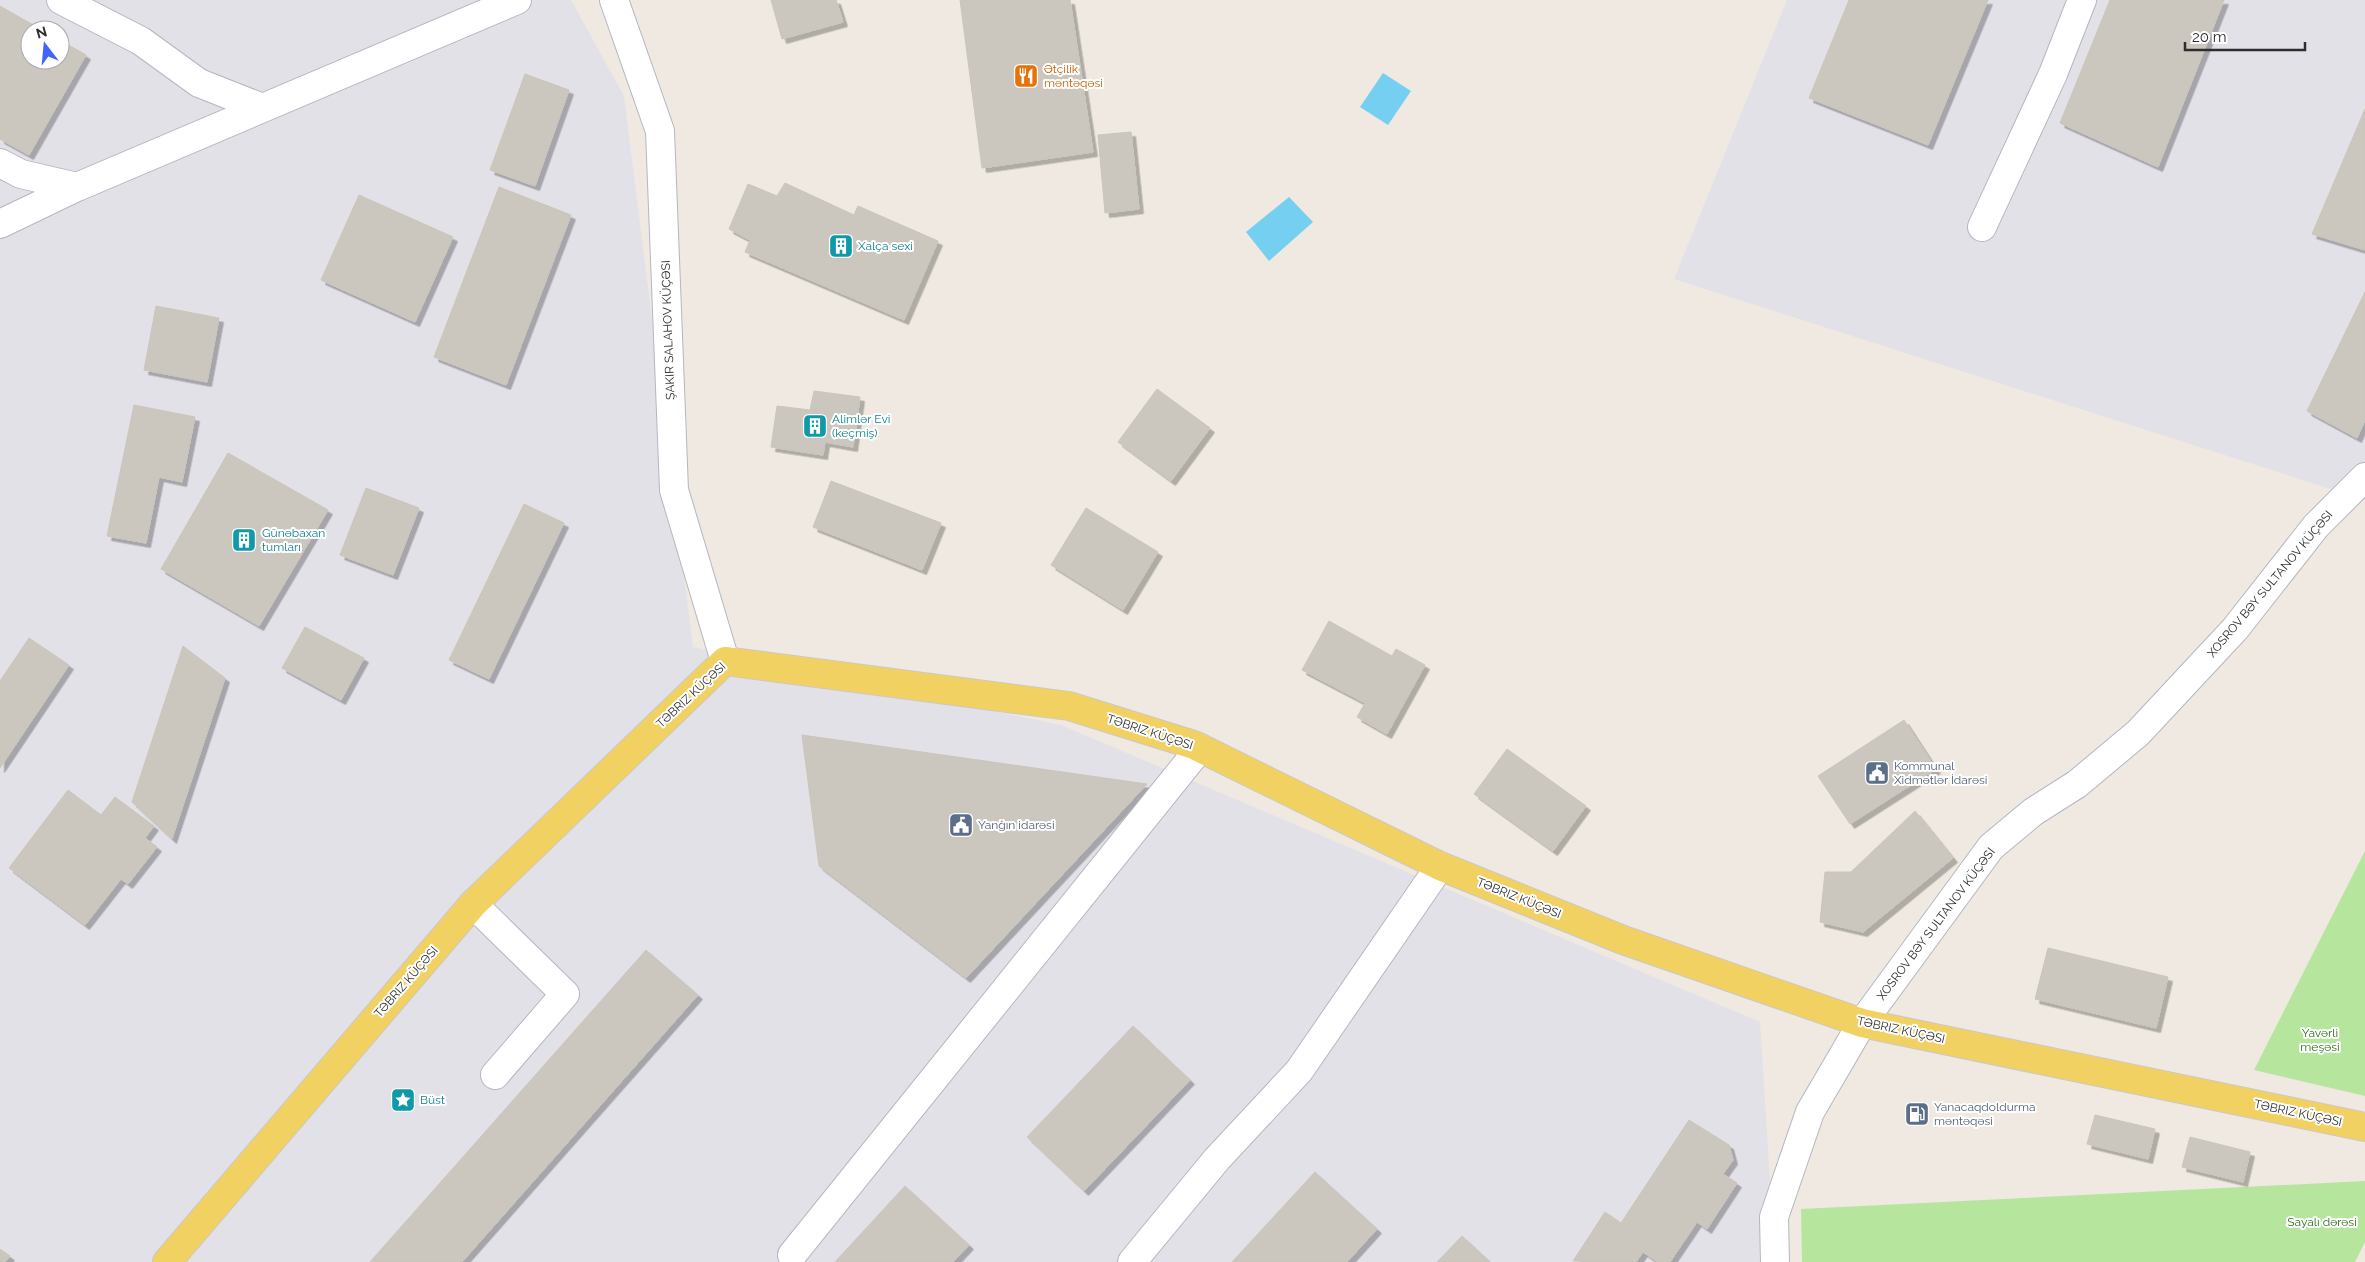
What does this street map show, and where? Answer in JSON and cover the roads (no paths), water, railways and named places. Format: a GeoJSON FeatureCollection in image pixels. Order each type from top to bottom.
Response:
{"type":"FeatureCollection","features":[{"type":"Feature","properties":{"kind":"main road","name":"TƏBRIZ KÜÇƏSI"},"geometry":{"type":"LineString","coordinates":[[167,1262],[473,904],[725,661],[1069,706],[1200,748],[1440,866],[1623,940],[1862,1023],[2365,1127]]}},
{"type":"Feature","properties":{"kind":"street"},"geometry":{"type":"LineString","coordinates":[[61,0],[141,41],[199,83],[260,108]]}},
{"type":"Feature","properties":{"kind":"street"},"geometry":{"type":"LineString","coordinates":[[0,224],[77,186],[517,0]]}},
{"type":"Feature","properties":{"kind":"street","name":"ŞAKIR SALAHOV KÜÇƏSI"},"geometry":{"type":"LineString","coordinates":[[614,0],[660,131],[674,490],[725,661]]}},
{"type":"Feature","properties":{"kind":"street"},"geometry":{"type":"LineString","coordinates":[[1982,227],[2053,74],[2082,0]]}},
{"type":"Feature","properties":{"kind":"street"},"geometry":{"type":"LineString","coordinates":[[0,163],[21,174],[77,186]]}},
{"type":"Feature","properties":{"kind":"street","name":"XOSROV BƏY SULTANOV KÜÇƏSI"},"geometry":{"type":"LineString","coordinates":[[1775,1262],[1774,1216],[1810,1112],[1862,1023],[1991,847],[2033,812],[2077,784],[2138,734],[2235,629],[2316,526],[2365,477]]}},
{"type":"Feature","properties":{"kind":"street"},"geometry":{"type":"LineString","coordinates":[[792,1256],[1200,748]]}},
{"type":"Feature","properties":{"kind":"street"},"geometry":{"type":"LineString","coordinates":[[1132,1262],[1217,1159],[1299,1071],[1440,866]]}},
{"type":"Feature","properties":{"kind":"street"},"geometry":{"type":"LineString","coordinates":[[473,904],[565,994],[495,1075]]}},
{"type":"Feature","properties":{"kind":"water"},"geometry":{"type":"Polygon","coordinates":[[[1383,73],[1411,91],[1388,125],[1360,107],[1383,73]]]}},
{"type":"Feature","properties":{"kind":"water"},"geometry":{"type":"Polygon","coordinates":[[[1289,197],[1313,222],[1269,261],[1246,232],[1289,197]]]}},
{"type":"Feature","properties":{"kind":"place","name":"Ətçilik məntəqəsi"},"geometry":{"type":"Point","coordinates":[1026,76]}},
{"type":"Feature","properties":{"kind":"place","name":"Xalça sexi"},"geometry":{"type":"Point","coordinates":[841,246]}},
{"type":"Feature","properties":{"kind":"place","name":"Alimlər Evi (keçmiş)"},"geometry":{"type":"Point","coordinates":[815,426]}},
{"type":"Feature","properties":{"kind":"place","name":"Günəbaxan tumları"},"geometry":{"type":"Point","coordinates":[244,540]}},
{"type":"Feature","properties":{"kind":"place","name":"Kommunal Xidmətlər İdarəsi"},"geometry":{"type":"Point","coordinates":[1877,773]}},
{"type":"Feature","properties":{"kind":"place","name":"Yanğın idarəsi"},"geometry":{"type":"Point","coordinates":[961,825]}},
{"type":"Feature","properties":{"kind":"place","name":"Büst"},"geometry":{"type":"Point","coordinates":[403,1100]}},
{"type":"Feature","properties":{"kind":"place","name":"Yanacaqdoldurma məntəqəsi"},"geometry":{"type":"Point","coordinates":[1917,1114]}},
{"type":"Feature","properties":{"kind":"park label","name":"Yavərli meşəsi"},"geometry":{"type":"Point","coordinates":[2320,1040]}},
{"type":"Feature","properties":{"kind":"park label","name":"Sayalı dərəsi"},"geometry":{"type":"Point","coordinates":[2322,1222]}}]}
